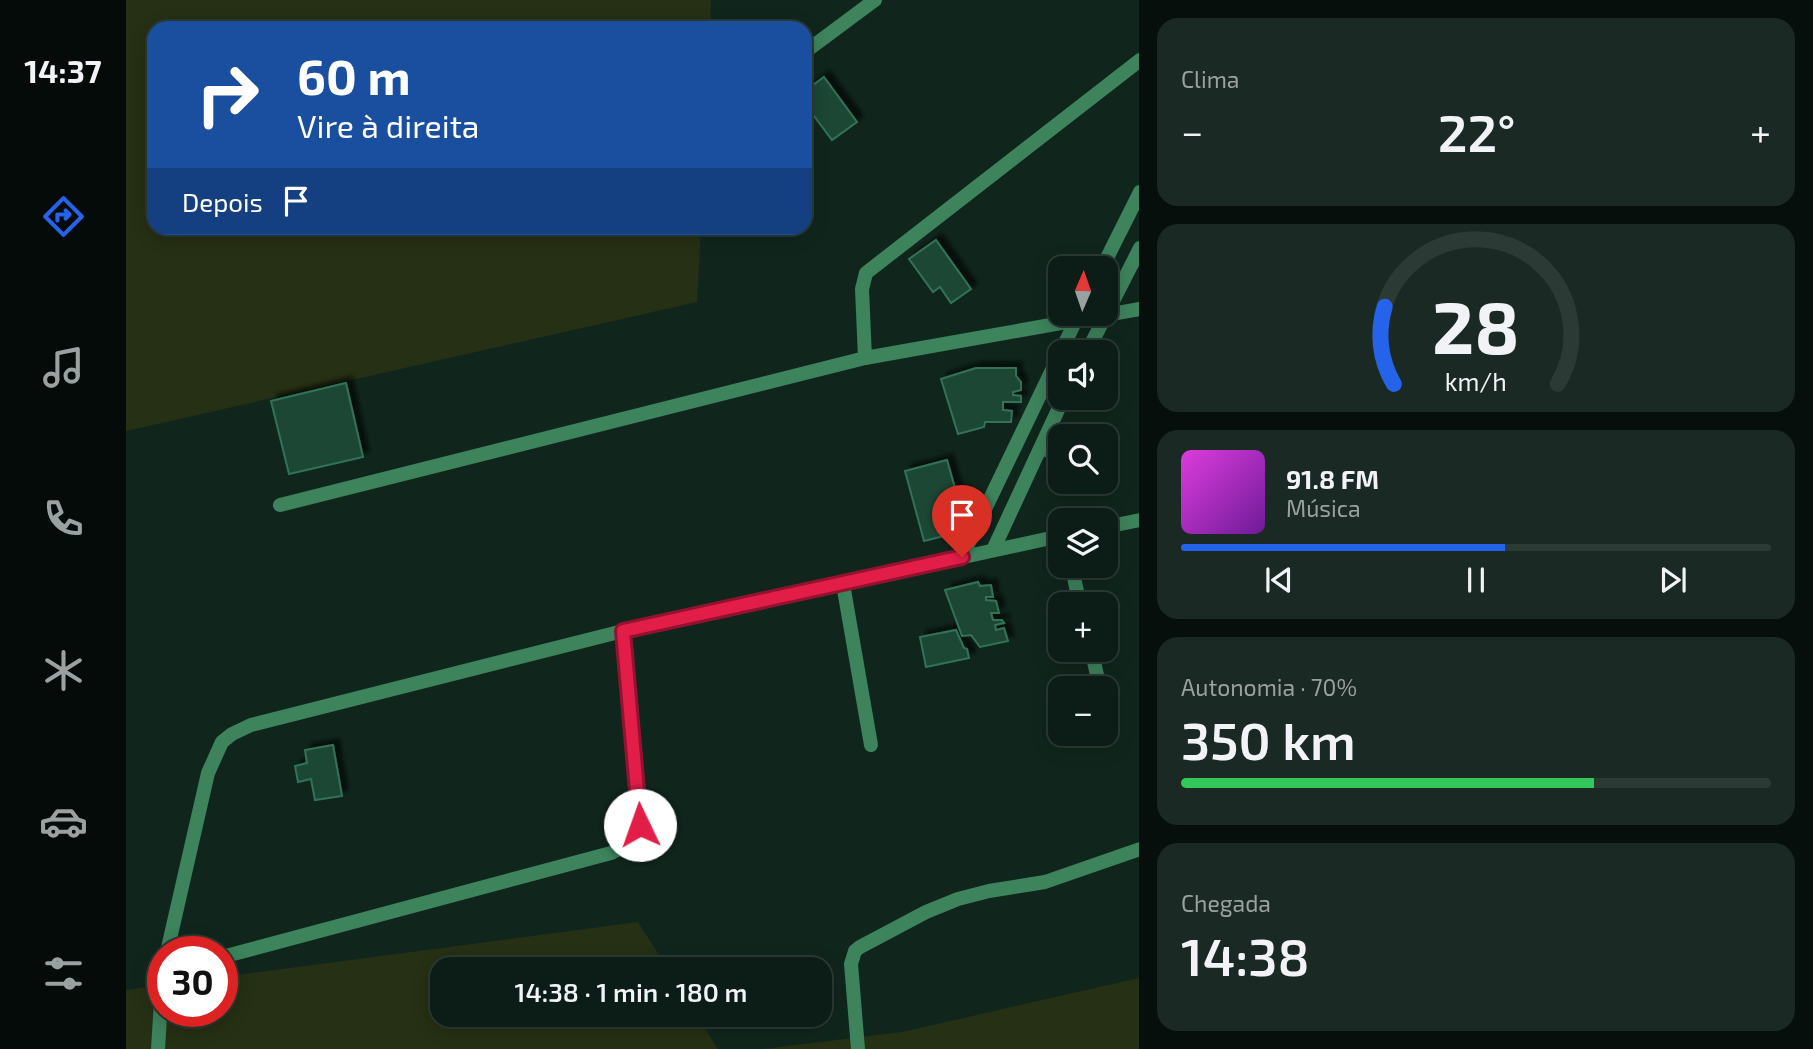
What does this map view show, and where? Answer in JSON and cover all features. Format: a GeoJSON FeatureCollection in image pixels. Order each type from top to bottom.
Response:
{"type":"FeatureCollection","features":[{"type":"Feature","properties":{"kind":"street"},"geometry":{"type":"LineString","coordinates":[[812,47],[874,0]]}},
{"type":"Feature","properties":{"kind":"street"},"geometry":{"type":"LineString","coordinates":[[865,358],[862,289],[866,272],[1139,60]]}},
{"type":"Feature","properties":{"kind":"street"},"geometry":{"type":"LineString","coordinates":[[1108,256],[1139,192]]}},
{"type":"Feature","properties":{"kind":"street"},"geometry":{"type":"LineString","coordinates":[[1118,290],[1139,248]]}},
{"type":"Feature","properties":{"kind":"street"},"geometry":{"type":"LineString","coordinates":[[1118,313],[1139,309]]}},
{"type":"Feature","properties":{"kind":"street"},"geometry":{"type":"LineString","coordinates":[[279,505],[865,358],[1048,323]]}},
{"type":"Feature","properties":{"kind":"street"},"geometry":{"type":"LineString","coordinates":[[962,557],[1073,326]]}},
{"type":"Feature","properties":{"kind":"street"},"geometry":{"type":"LineString","coordinates":[[993,550],[1057,410]]}},
{"type":"Feature","properties":{"kind":"street"},"geometry":{"type":"LineString","coordinates":[[1118,524],[1139,520]]}},
{"type":"Feature","properties":{"kind":"street"},"geometry":{"type":"LineString","coordinates":[[171,936],[208,773],[222,742],[232,734],[264,722],[623,631],[1048,539]]}},
{"type":"Feature","properties":{"kind":"street"},"geometry":{"type":"LineString","coordinates":[[843,584],[871,745]]}},
{"type":"Feature","properties":{"kind":"street"},"geometry":{"type":"LineString","coordinates":[[238,953],[625,847],[636,836],[641,814],[623,631]]}},
{"type":"Feature","properties":{"kind":"street"},"geometry":{"type":"LineString","coordinates":[[858,1049],[851,964],[855,951],[860,947],[926,912],[958,899],[1045,881],[1139,849]]}},
{"type":"Feature","properties":{"kind":"street"},"geometry":{"type":"LineString","coordinates":[[158,1049],[159,1027]]}},
{"type":"Feature","properties":{"kind":"green space"},"geometry":{"type":"Polygon","coordinates":[[[126,0],[711,0],[710,21],[147,21],[147,235],[701,235],[697,302],[126,431],[126,0]]]}},
{"type":"Feature","properties":{"kind":"green space"},"geometry":{"type":"Polygon","coordinates":[[[638,922],[660,957],[430,957],[430,1027],[704,1027],[718,1049],[126,1049],[126,990],[147,987],[147,1027],[238,1027],[238,975],[638,922]]]}},
{"type":"Feature","properties":{"kind":"green space"},"geometry":{"type":"Polygon","coordinates":[[[1139,978],[1139,1049],[763,1049],[902,1032],[1139,978]]]}},
{"type":"Feature","properties":{"kind":"building"},"geometry":{"type":"Polygon","coordinates":[[[824,77],[857,122],[832,140],[812,113],[812,86],[824,77]]]}},
{"type":"Feature","properties":{"kind":"building"},"geometry":{"type":"Polygon","coordinates":[[[936,240],[971,289],[951,303],[940,287],[933,292],[909,259],[936,240]]]}},
{"type":"Feature","properties":{"kind":"building"},"geometry":{"type":"Polygon","coordinates":[[[976,368],[1016,368],[1021,390],[1013,392],[1013,395],[1021,396],[1021,402],[1003,402],[1003,410],[1012,411],[1011,422],[985,422],[984,427],[958,434],[941,379],[976,368]]]}},
{"type":"Feature","properties":{"kind":"building"},"geometry":{"type":"Polygon","coordinates":[[[346,383],[363,457],[289,474],[271,401],[346,383]]]}},
{"type":"Feature","properties":{"kind":"building"},"geometry":{"type":"Polygon","coordinates":[[[947,460],[964,520],[949,523],[952,534],[924,541],[905,471],[947,460]]]}},
{"type":"Feature","properties":{"kind":"building"},"geometry":{"type":"Polygon","coordinates":[[[978,582],[980,586],[991,585],[993,597],[986,597],[986,600],[996,601],[999,613],[991,613],[993,620],[1002,620],[1004,623],[995,625],[996,630],[1004,628],[1008,641],[980,647],[971,635],[962,636],[945,590],[978,582]]]}},
{"type":"Feature","properties":{"kind":"building"},"geometry":{"type":"Polygon","coordinates":[[[956,630],[969,658],[926,667],[920,637],[956,630]]]}},
{"type":"Feature","properties":{"kind":"building"},"geometry":{"type":"Polygon","coordinates":[[[333,745],[342,796],[315,800],[311,779],[298,782],[295,766],[307,763],[305,750],[333,745]]]}},
{"type":"Feature","properties":{"kind":"route"},"geometry":{"type":"LineString","coordinates":[[640,825],[623,631],[962,557]]}}]}
